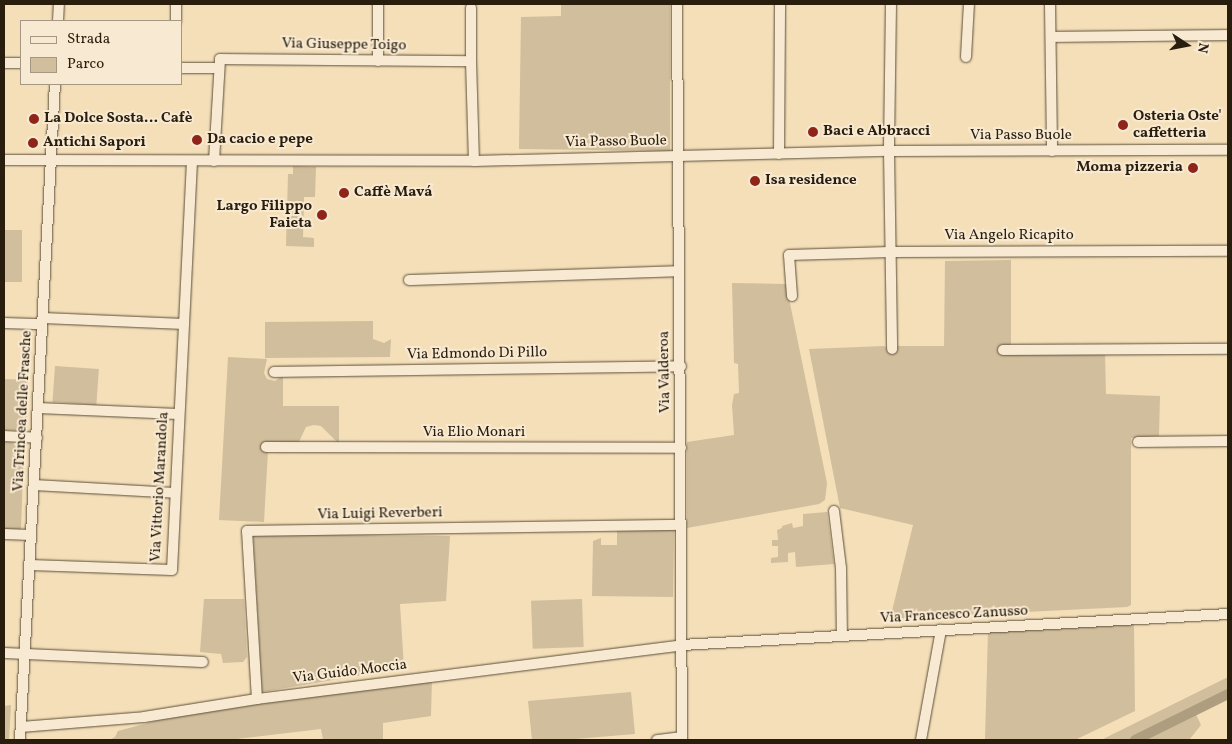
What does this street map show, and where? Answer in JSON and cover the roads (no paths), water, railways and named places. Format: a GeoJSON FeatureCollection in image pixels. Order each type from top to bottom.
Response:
{"type":"FeatureCollection","features":[{"type":"Feature","properties":{"kind":"street"},"geometry":{"type":"LineString","coordinates":[[58,20],[59,4]]}},
{"type":"Feature","properties":{"kind":"street"},"geometry":{"type":"LineString","coordinates":[[176,4],[176,20]]}},
{"type":"Feature","properties":{"kind":"street"},"geometry":{"type":"LineString","coordinates":[[378,4],[378,61]]}},
{"type":"Feature","properties":{"kind":"street","name":"Via Valderoa"},"geometry":{"type":"LineString","coordinates":[[677,4],[678,271],[681,366],[682,739]]}},
{"type":"Feature","properties":{"kind":"street"},"geometry":{"type":"LineString","coordinates":[[779,154],[780,4]]}},
{"type":"Feature","properties":{"kind":"street"},"geometry":{"type":"LineString","coordinates":[[891,4],[889,151],[892,349]]}},
{"type":"Feature","properties":{"kind":"street"},"geometry":{"type":"LineString","coordinates":[[966,57],[969,4]]}},
{"type":"Feature","properties":{"kind":"street"},"geometry":{"type":"LineString","coordinates":[[1050,4],[1052,151]]}},
{"type":"Feature","properties":{"kind":"street"},"geometry":{"type":"LineString","coordinates":[[471,8],[474,161]]}},
{"type":"Feature","properties":{"kind":"street"},"geometry":{"type":"LineString","coordinates":[[1051,36],[1228,35]]}},
{"type":"Feature","properties":{"kind":"street","name":"Via Giuseppe Toigo"},"geometry":{"type":"LineString","coordinates":[[214,161],[220,59],[472,61]]}},
{"type":"Feature","properties":{"kind":"street"},"geometry":{"type":"LineString","coordinates":[[4,63],[20,63]]}},
{"type":"Feature","properties":{"kind":"street"},"geometry":{"type":"LineString","coordinates":[[182,68],[214,68]]}},
{"type":"Feature","properties":{"kind":"street","name":"Via Trincea delle Frasche"},"geometry":{"type":"LineString","coordinates":[[20,740],[55,85]]}},
{"type":"Feature","properties":{"kind":"street","name":"Via Passo Buole"},"geometry":{"type":"LineString","coordinates":[[4,160],[474,161],[889,151],[1228,150]]}},
{"type":"Feature","properties":{"kind":"street","name":"Via Vittorio Marandola"},"geometry":{"type":"LineString","coordinates":[[30,565],[172,570],[178,414],[192,161]]}},
{"type":"Feature","properties":{"kind":"street","name":"Via Angelo Ricapito"},"geometry":{"type":"LineString","coordinates":[[792,296],[789,255],[890,252],[1228,251]]}},
{"type":"Feature","properties":{"kind":"street"},"geometry":{"type":"LineString","coordinates":[[409,280],[678,271]]}},
{"type":"Feature","properties":{"kind":"street"},"geometry":{"type":"LineString","coordinates":[[4,323],[43,321],[184,324]]}},
{"type":"Feature","properties":{"kind":"street"},"geometry":{"type":"LineString","coordinates":[[1003,350],[1228,349]]}},
{"type":"Feature","properties":{"kind":"street","name":"Via Edmondo Di Pillo"},"geometry":{"type":"LineString","coordinates":[[274,372],[681,366]]}},
{"type":"Feature","properties":{"kind":"street"},"geometry":{"type":"LineString","coordinates":[[38,408],[178,414]]}},
{"type":"Feature","properties":{"kind":"street"},"geometry":{"type":"LineString","coordinates":[[4,436],[36,438]]}},
{"type":"Feature","properties":{"kind":"street"},"geometry":{"type":"LineString","coordinates":[[1138,442],[1228,441]]}},
{"type":"Feature","properties":{"kind":"street","name":"Via Elio Monari"},"geometry":{"type":"LineString","coordinates":[[266,448],[681,448]]}},
{"type":"Feature","properties":{"kind":"street"},"geometry":{"type":"LineString","coordinates":[[34,485],[176,493]]}},
{"type":"Feature","properties":{"kind":"street"},"geometry":{"type":"LineString","coordinates":[[834,511],[841,568],[842,636]]}},
{"type":"Feature","properties":{"kind":"street","name":"Via Luigi Reverberi"},"geometry":{"type":"LineString","coordinates":[[257,699],[247,531],[681,525]]}},
{"type":"Feature","properties":{"kind":"street"},"geometry":{"type":"LineString","coordinates":[[4,534],[31,535]]}},
{"type":"Feature","properties":{"kind":"street","name":"Via Francesco Zanusso"},"geometry":{"type":"LineString","coordinates":[[682,645],[1228,614]]}},
{"type":"Feature","properties":{"kind":"street"},"geometry":{"type":"LineString","coordinates":[[922,740],[941,630]]}},
{"type":"Feature","properties":{"kind":"street","name":"Via Guido Moccia"},"geometry":{"type":"LineString","coordinates":[[21,727],[144,717],[257,699],[682,645]]}},
{"type":"Feature","properties":{"kind":"street"},"geometry":{"type":"LineString","coordinates":[[4,653],[203,662]]}},
{"type":"Feature","properties":{"kind":"street"},"geometry":{"type":"LineString","coordinates":[[657,740],[682,739]]}},
{"type":"Feature","properties":{"kind":"waterway"},"geometry":{"type":"LineString","coordinates":[[1135,740],[1228,694]]}},
{"type":"Feature","properties":{"kind":"place","name":"La Dolce Sosta... Cafè"},"geometry":{"type":"Point","coordinates":[34,119]}},
{"type":"Feature","properties":{"kind":"place","name":"Osteria Oste' caffetteria"},"geometry":{"type":"Point","coordinates":[1123,125]}},
{"type":"Feature","properties":{"kind":"place","name":"Baci e Abbracci"},"geometry":{"type":"Point","coordinates":[813,132]}},
{"type":"Feature","properties":{"kind":"place","name":"Da cacio e pepe"},"geometry":{"type":"Point","coordinates":[197,140]}},
{"type":"Feature","properties":{"kind":"place","name":"Antichi Sapori"},"geometry":{"type":"Point","coordinates":[33,143]}},
{"type":"Feature","properties":{"kind":"place","name":"Moma pizzeria"},"geometry":{"type":"Point","coordinates":[1193,168]}},
{"type":"Feature","properties":{"kind":"place","name":"Isa residence"},"geometry":{"type":"Point","coordinates":[755,181]}},
{"type":"Feature","properties":{"kind":"place","name":"Caffè Mavá"},"geometry":{"type":"Point","coordinates":[344,193]}},
{"type":"Feature","properties":{"kind":"place","name":"Largo Filippo Faieta"},"geometry":{"type":"Point","coordinates":[322,215]}}]}
